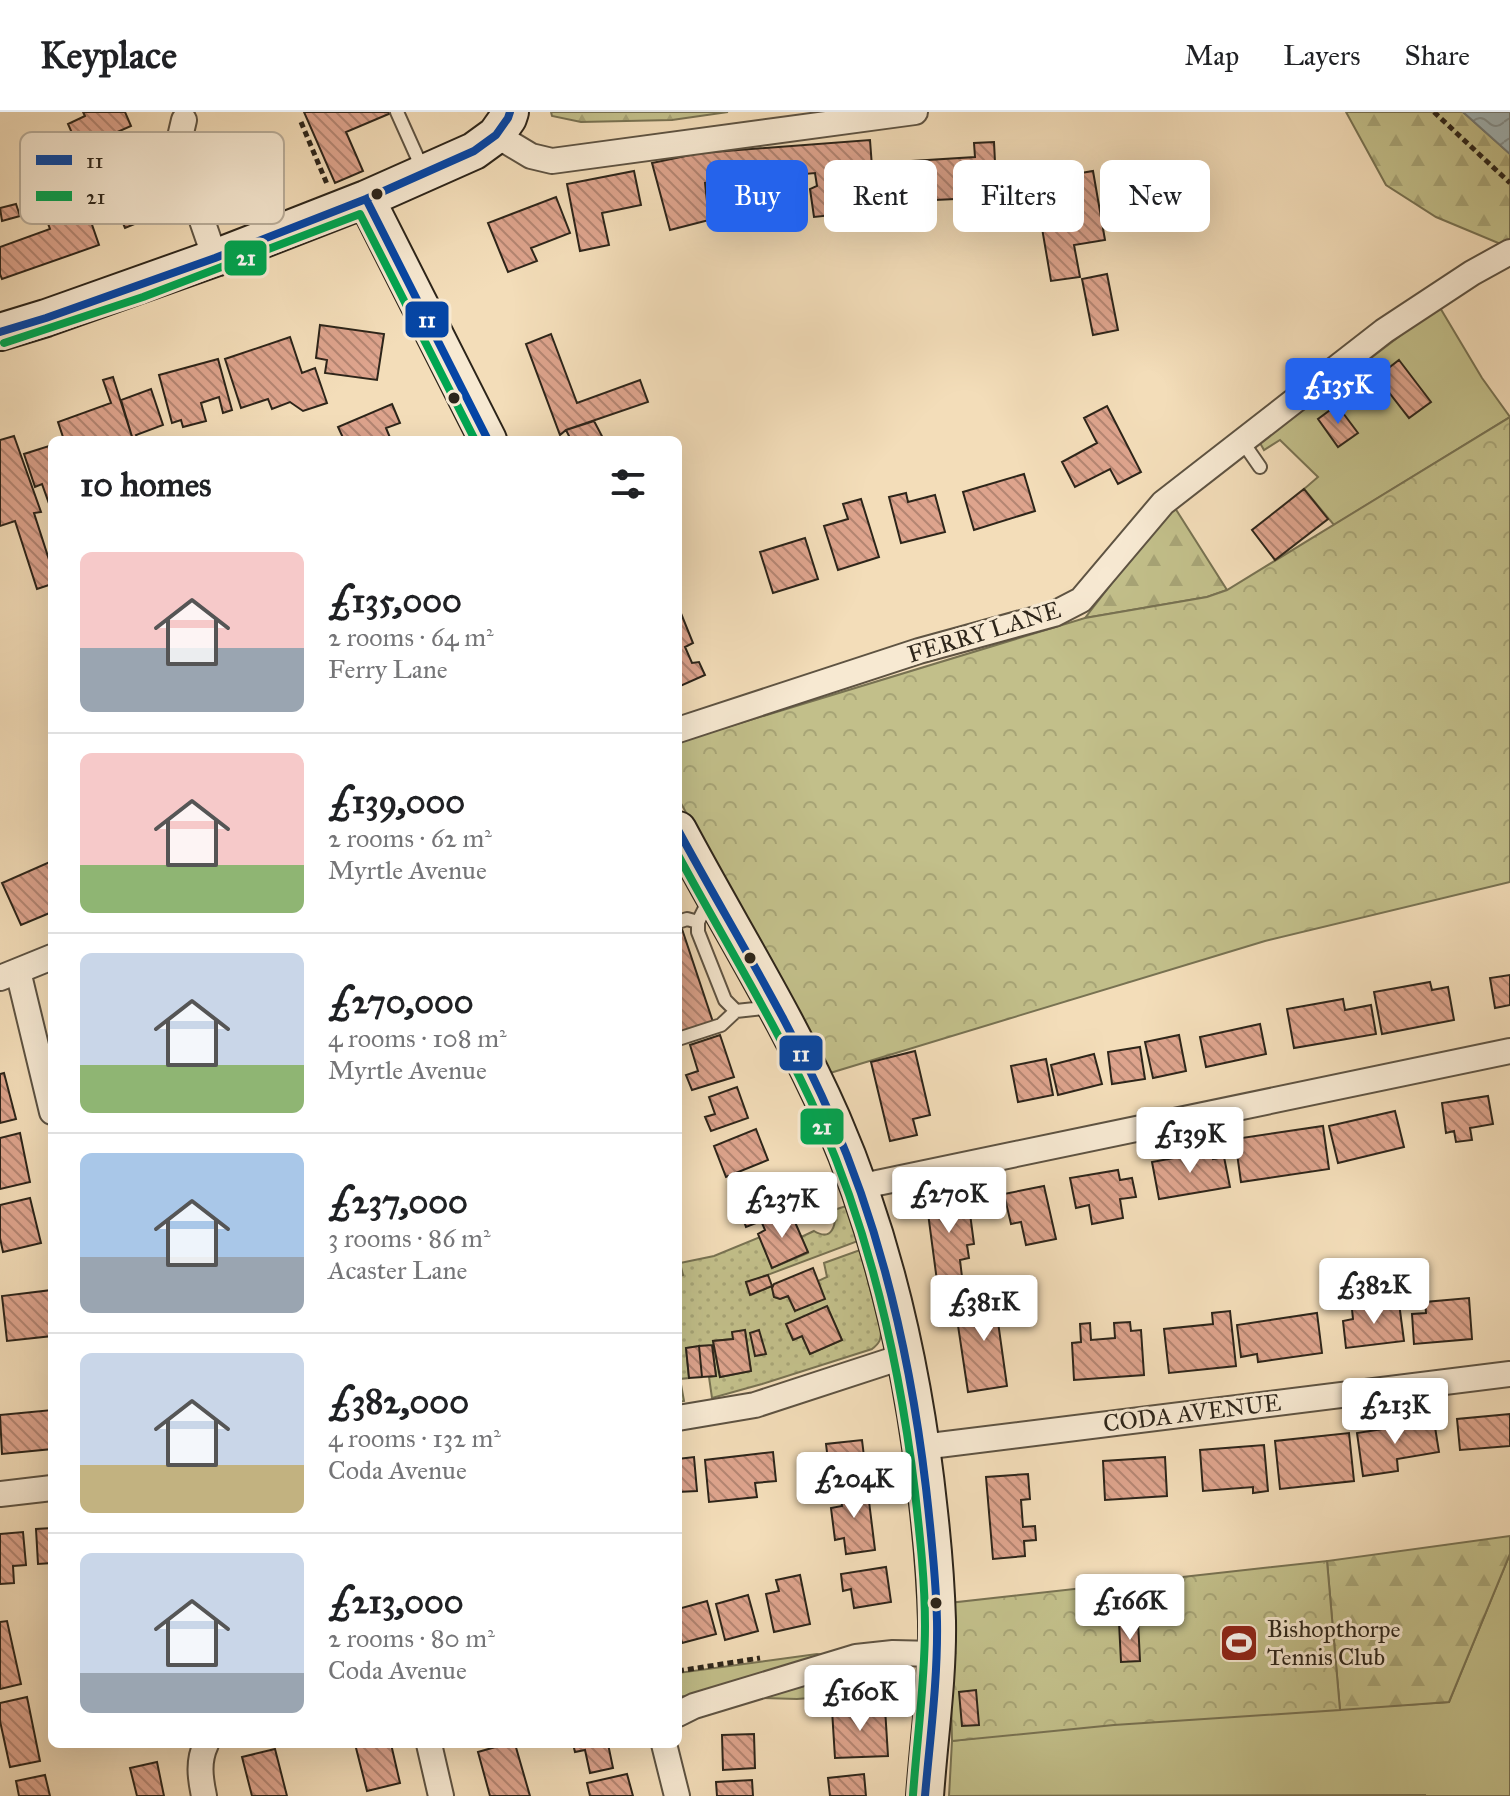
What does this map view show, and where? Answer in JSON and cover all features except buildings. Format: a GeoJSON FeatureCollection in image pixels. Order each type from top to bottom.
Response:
{"type":"FeatureCollection","features":[{"type":"Feature","properties":{"kind":"street"},"geometry":{"type":"LineString","coordinates":[[1,328],[50,329],[474,151],[503,124],[531,156],[552,161],[915,112]]}},
{"type":"Feature","properties":{"kind":"street"},"geometry":{"type":"LineString","coordinates":[[181,132],[184,120]]}},
{"type":"Feature","properties":{"kind":"street"},"geometry":{"type":"LineString","coordinates":[[352,204],[486,436]]}},
{"type":"Feature","properties":{"kind":"street"},"geometry":{"type":"LineString","coordinates":[[203,224],[215,258]]}},
{"type":"Feature","properties":{"kind":"street","name":"FERRY LANE"},"geometry":{"type":"LineString","coordinates":[[682,729],[919,651],[1054,614],[1081,600],[1163,503],[1384,331],[1510,252]]}},
{"type":"Feature","properties":{"kind":"street"},"geometry":{"type":"LineString","coordinates":[[682,842],[705,908],[777,1007],[832,1120],[858,1187],[892,1297],[922,1447],[933,1553],[937,1619],[925,1796]]}},
{"type":"Feature","properties":{"kind":"street"},"geometry":{"type":"LineString","coordinates":[[48,959],[9,975],[48,1099]]}},
{"type":"Feature","properties":{"kind":"street"},"geometry":{"type":"LineString","coordinates":[[858,1187],[1510,1051]]}},
{"type":"Feature","properties":{"kind":"street"},"geometry":{"type":"LineString","coordinates":[[682,1417],[755,1405],[905,1356]]}},
{"type":"Feature","properties":{"kind":"street","name":"CODA AVENUE"},"geometry":{"type":"LineString","coordinates":[[922,1447],[1510,1374]]}},
{"type":"Feature","properties":{"kind":"street"},"geometry":{"type":"LineString","coordinates":[[0,1494],[48,1488]]}},
{"type":"Feature","properties":{"kind":"street"},"geometry":{"type":"LineString","coordinates":[[682,1712],[856,1657],[893,1653],[935,1671]]}},
{"type":"Feature","properties":{"kind":"street"},"geometry":{"type":"LineString","coordinates":[[204,1748],[200,1781],[204,1796]]}},
{"type":"Feature","properties":{"kind":"street"},"geometry":{"type":"LineString","coordinates":[[430,1748],[441,1796]]}},
{"type":"Feature","properties":{"kind":"street"},"geometry":{"type":"LineString","coordinates":[[665,1748],[677,1796]]}},
{"type":"Feature","properties":{"kind":"lane"},"geometry":{"type":"LineString","coordinates":[[397,112],[424,173]]}},
{"type":"Feature","properties":{"kind":"lane"},"geometry":{"type":"LineString","coordinates":[[1242,441],[1260,467]]}},
{"type":"Feature","properties":{"kind":"lane"},"geometry":{"type":"LineString","coordinates":[[682,921],[705,908]]}},
{"type":"Feature","properties":{"kind":"lane"},"geometry":{"type":"LineString","coordinates":[[705,908],[698,932],[725,1000],[736,1011]]}},
{"type":"Feature","properties":{"kind":"lane"},"geometry":{"type":"LineString","coordinates":[[682,1038],[721,1025],[736,1011],[777,1007]]}},
{"type":"Feature","properties":{"kind":"path"},"geometry":{"type":"LineString","coordinates":[[1434,112],[1510,183]]}},
{"type":"Feature","properties":{"kind":"path"},"geometry":{"type":"LineString","coordinates":[[301,122],[352,204]]}},
{"type":"Feature","properties":{"kind":"path"},"geometry":{"type":"LineString","coordinates":[[797,1699],[935,1671]]}},
{"type":"Feature","properties":{"kind":"green space"},"geometry":{"type":"Polygon","coordinates":[[[551,112],[728,112],[672,120],[581,122],[552,116],[551,112]]]}},
{"type":"Feature","properties":{"kind":"green space"},"geometry":{"type":"Polygon","coordinates":[[[1346,112],[1463,112],[1510,154],[1510,245],[1503,245],[1436,217],[1386,185],[1346,112]]]}},
{"type":"Feature","properties":{"kind":"green space"},"geometry":{"type":"Polygon","coordinates":[[[1439,306],[1482,378],[1510,417],[1334,525],[1304,489],[1318,477],[1280,440],[1264,450],[1260,443],[1439,306]]]}},
{"type":"Feature","properties":{"kind":"green space"},"geometry":{"type":"Polygon","coordinates":[[[1510,417],[1510,882],[1265,941],[830,1073],[682,805],[682,741],[1085,618],[1207,597],[1227,590],[1510,417]]]}},
{"type":"Feature","properties":{"kind":"green space"},"geometry":{"type":"Polygon","coordinates":[[[1175,508],[1227,590],[1207,597],[1085,618],[1143,543],[1175,508]]]}},
{"type":"Feature","properties":{"kind":"green space"},"geometry":{"type":"Polygon","coordinates":[[[846,1206],[858,1241],[746,1283],[751,1295],[772,1286],[774,1297],[780,1299],[788,1296],[795,1311],[818,1281],[827,1277],[824,1263],[860,1250],[881,1330],[877,1345],[712,1398],[709,1377],[716,1376],[712,1346],[686,1348],[689,1378],[682,1379],[682,1263],[714,1256],[760,1237],[772,1268],[808,1253],[801,1237],[814,1231],[829,1233],[835,1221],[834,1210],[846,1206]],[[827,1307],[793,1340],[802,1336],[810,1354],[842,1340],[827,1307]],[[745,1331],[733,1332],[733,1339],[713,1341],[720,1377],[751,1371],[745,1331]]]}},
{"type":"Feature","properties":{"kind":"green space"},"geometry":{"type":"Polygon","coordinates":[[[1510,1536],[1510,1554],[1449,1702],[1340,1710],[1327,1561],[1510,1536]]]}},
{"type":"Feature","properties":{"kind":"green space"},"geometry":{"type":"Polygon","coordinates":[[[1510,1554],[1510,1796],[949,1796],[952,1741],[1138,1722],[1449,1702],[1510,1554]]]}},
{"type":"Feature","properties":{"kind":"green space"},"geometry":{"type":"Polygon","coordinates":[[[1327,1561],[1340,1710],[1114,1725],[952,1741],[949,1603],[1327,1561]]]}},
{"type":"Feature","properties":{"kind":"green space"},"geometry":{"type":"Polygon","coordinates":[[[817,1654],[891,1667],[903,1672],[912,1690],[797,1699],[682,1696],[682,1672],[817,1654]]]}},
{"type":"Feature","properties":{"kind":"water"},"geometry":{"type":"Polygon","coordinates":[[[1463,112],[1510,112],[1510,154],[1463,112]]]}},
{"type":"Feature","properties":{"kind":"transit line","name":"11"},"geometry":{"type":"LineString","coordinates":[[0,332],[215,258],[366,199],[474,151],[496,135],[510,112]]}},
{"type":"Feature","properties":{"kind":"transit line","name":"11"},"geometry":{"type":"LineString","coordinates":[[366,199],[486,436]]}},
{"type":"Feature","properties":{"kind":"transit line","name":"21"},"geometry":{"type":"LineString","coordinates":[[4,343],[143,297],[360,214],[473,436]]}},
{"type":"Feature","properties":{"kind":"transit line","name":"11"},"geometry":{"type":"LineString","coordinates":[[682,837],[778,1009],[832,1119],[866,1208],[892,1300],[920,1440],[936,1587],[936,1665],[925,1796]]}},
{"type":"Feature","properties":{"kind":"transit line","name":"21"},"geometry":{"type":"LineString","coordinates":[[682,862],[770,1021],[821,1123],[855,1212],[882,1304],[909,1445],[923,1576],[924,1668],[913,1795]]}},
{"type":"Feature","properties":{"kind":"place","name":"Bishopthorpe Tennis Club"},"geometry":{"type":"Point","coordinates":[1239,1643]}}]}
